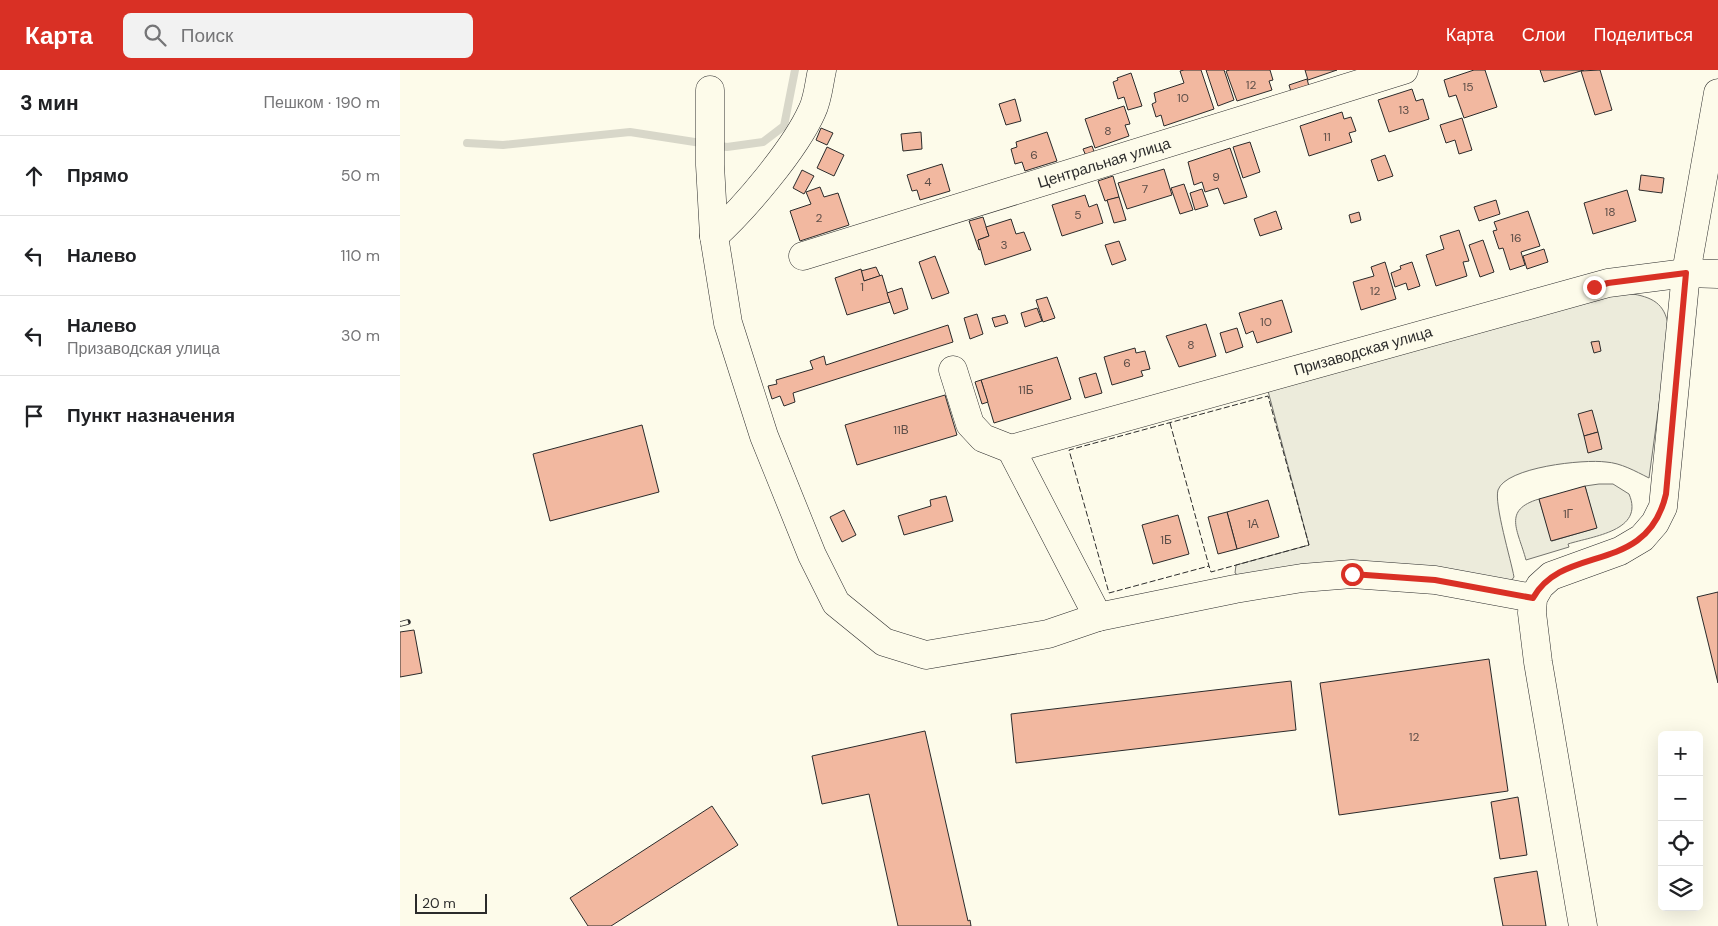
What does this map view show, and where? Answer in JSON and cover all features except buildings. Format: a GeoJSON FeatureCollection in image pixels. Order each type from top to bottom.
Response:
{"type":"FeatureCollection","features":[{"type":"Feature","properties":{"kind":"street"},"geometry":{"type":"LineString","coordinates":[[714,236],[733,219],[784,156],[812,111],[822,70]]}},
{"type":"Feature","properties":{"kind":"street","name":"Центральная улица"},"geometry":{"type":"LineString","coordinates":[[803,256],[1404,70]]}},
{"type":"Feature","properties":{"kind":"street"},"geometry":{"type":"LineString","coordinates":[[710,90],[710,164],[714,236],[728,323],[764,436],[812,555],[836,603],[884,642],[926,655],[1048,634],[1098,617],[1235,588],[1302,578],[1352,574],[1435,580],[1533,598]]}},
{"type":"Feature","properties":{"kind":"street"},"geometry":{"type":"LineString","coordinates":[[1583,926],[1538,662],[1532,612],[1533,598],[1540,586],[1551,576],[1620,551],[1642,538],[1654,523],[1663,507],[1686,273],[1718,93]]}},
{"type":"Feature","properties":{"kind":"street","name":"Призаводская улица"},"geometry":{"type":"LineString","coordinates":[[1011,449],[1608,283],[1686,273],[1718,274]]}},
{"type":"Feature","properties":{"kind":"street"},"geometry":{"type":"LineString","coordinates":[[953,370],[970,424],[984,438],[1011,449],[1098,617]]}},
{"type":"Feature","properties":{"kind":"shaded area"},"geometry":{"type":"Polygon","coordinates":[[[1633,294],[1654,301],[1662,309],[1668,322],[1669,330],[1649,478],[1617,464],[1595,461],[1547,466],[1530,470],[1504,482],[1498,490],[1497,497],[1514,577],[1507,586],[1244,580],[1235,573],[1236,565],[1309,545],[1268,391],[1614,295],[1633,294]]]}},
{"type":"Feature","properties":{"kind":"shaded area"},"geometry":{"type":"Polygon","coordinates":[[[1613,484],[1629,494],[1632,506],[1630,516],[1623,524],[1603,534],[1568,544],[1569,547],[1526,560],[1516,522],[1520,509],[1539,499],[1552,541],[1596,528],[1585,486],[1613,484]]]}},
{"type":"Feature","properties":{"kind":"waterway"},"geometry":{"type":"LineString","coordinates":[[467,143],[503,145],[630,132],[727,147],[763,142],[784,126],[795,70]]}},
{"type":"Feature","properties":{"kind":"railway"},"geometry":{"type":"LineString","coordinates":[[400,624],[408,622]]}},
{"type":"Feature","properties":{"kind":"fence"},"geometry":{"type":"LineString","coordinates":[[1170,423],[1211,572],[1309,545],[1268,396],[1069,450],[1109,593],[1209,566]]}},
{"type":"Feature","properties":{"kind":"route"},"geometry":{"type":"LineString","coordinates":[[1352,574],[1435,580],[1533,598],[1540,586],[1551,576],[1620,551],[1642,538],[1654,523],[1663,507],[1666,494],[1686,273],[1608,283],[1594,287]]}}]}
